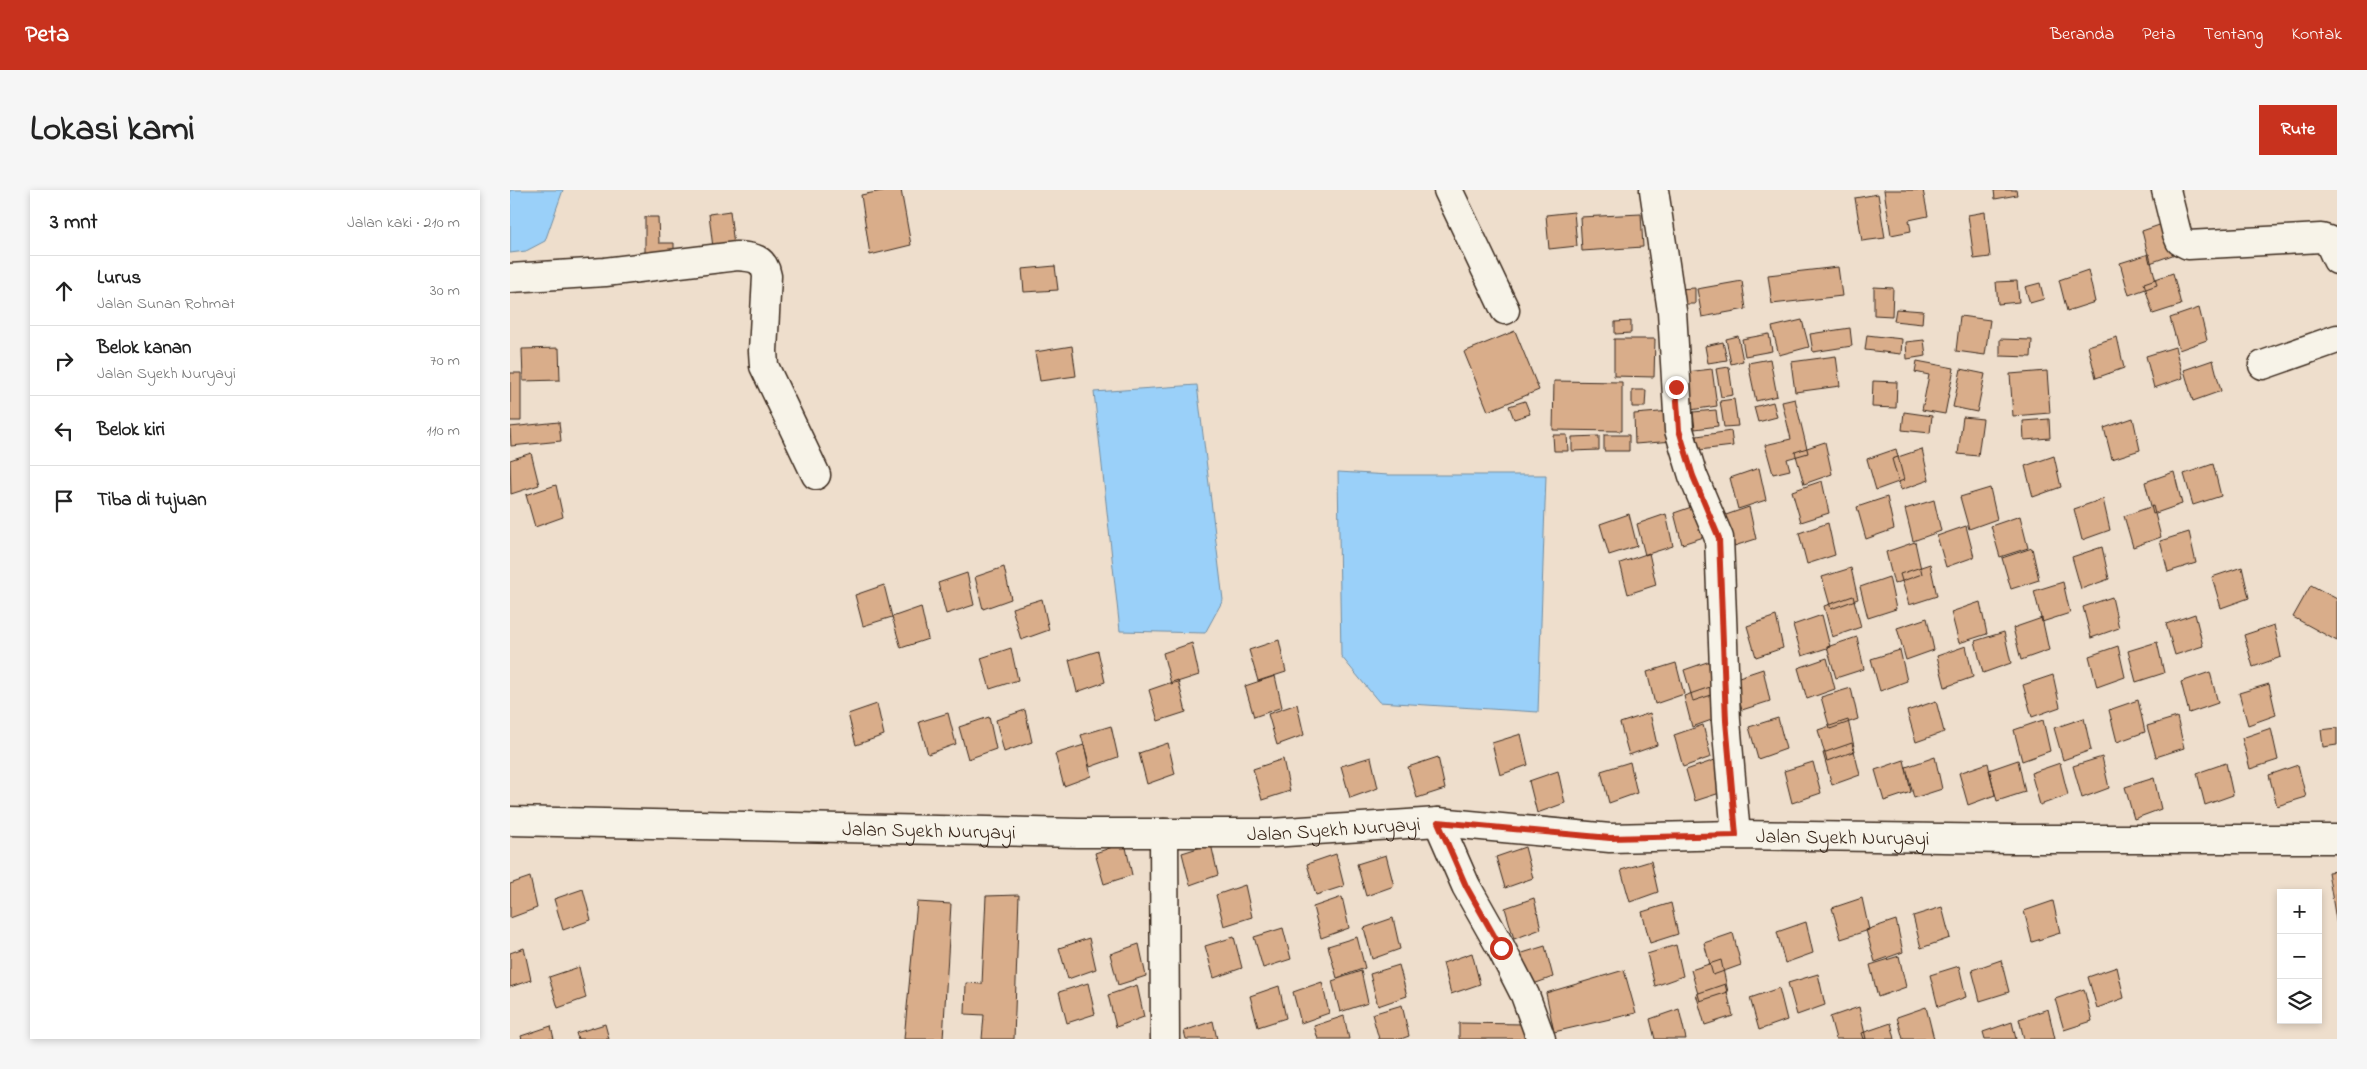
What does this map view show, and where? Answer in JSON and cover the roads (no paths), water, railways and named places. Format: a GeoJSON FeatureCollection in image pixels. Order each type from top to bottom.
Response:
{"type":"FeatureCollection","features":[{"type":"Feature","properties":{"kind":"street"},"geometry":{"type":"LineString","coordinates":[[1448,190],[1505,310]]}},
{"type":"Feature","properties":{"kind":"street"},"geometry":{"type":"LineString","coordinates":[[1654,190],[1672,311],[1679,430],[1693,476],[1719,538],[1726,721],[1736,835]]}},
{"type":"Feature","properties":{"kind":"street"},"geometry":{"type":"LineString","coordinates":[[2166,190],[2177,234],[2180,241],[2188,245],[2321,238],[2328,240],[2333,246],[2337,260]]}},
{"type":"Feature","properties":{"kind":"street"},"geometry":{"type":"LineString","coordinates":[[510,278],[605,272],[737,256],[757,258],[765,266],[767,276],[764,366],[816,475]]}},
{"type":"Feature","properties":{"kind":"street"},"geometry":{"type":"LineString","coordinates":[[2263,365],[2337,339]]}},
{"type":"Feature","properties":{"kind":"street","name":"Jalan Syekh Nuryayi"},"geometry":{"type":"LineString","coordinates":[[510,821],[1164,833],[1271,833],[1438,822],[1610,838],[1736,835],[2012,839],[2337,839]]}},
{"type":"Feature","properties":{"kind":"street"},"geometry":{"type":"LineString","coordinates":[[1438,822],[1466,886],[1525,995],[1541,1039]]}},
{"type":"Feature","properties":{"kind":"street"},"geometry":{"type":"LineString","coordinates":[[1164,833],[1165,1039]]}},
{"type":"Feature","properties":{"kind":"water"},"geometry":{"type":"Polygon","coordinates":[[[510,190],[563,190],[545,241],[526,251],[510,253],[510,190]]]}},
{"type":"Feature","properties":{"kind":"water"},"geometry":{"type":"Polygon","coordinates":[[[1197,385],[1223,600],[1205,633],[1120,631],[1094,392],[1197,385]]]}},
{"type":"Feature","properties":{"kind":"water"},"geometry":{"type":"Polygon","coordinates":[[[1338,472],[1389,475],[1546,475],[1538,712],[1379,702],[1341,656],[1338,472]]]}}]}
